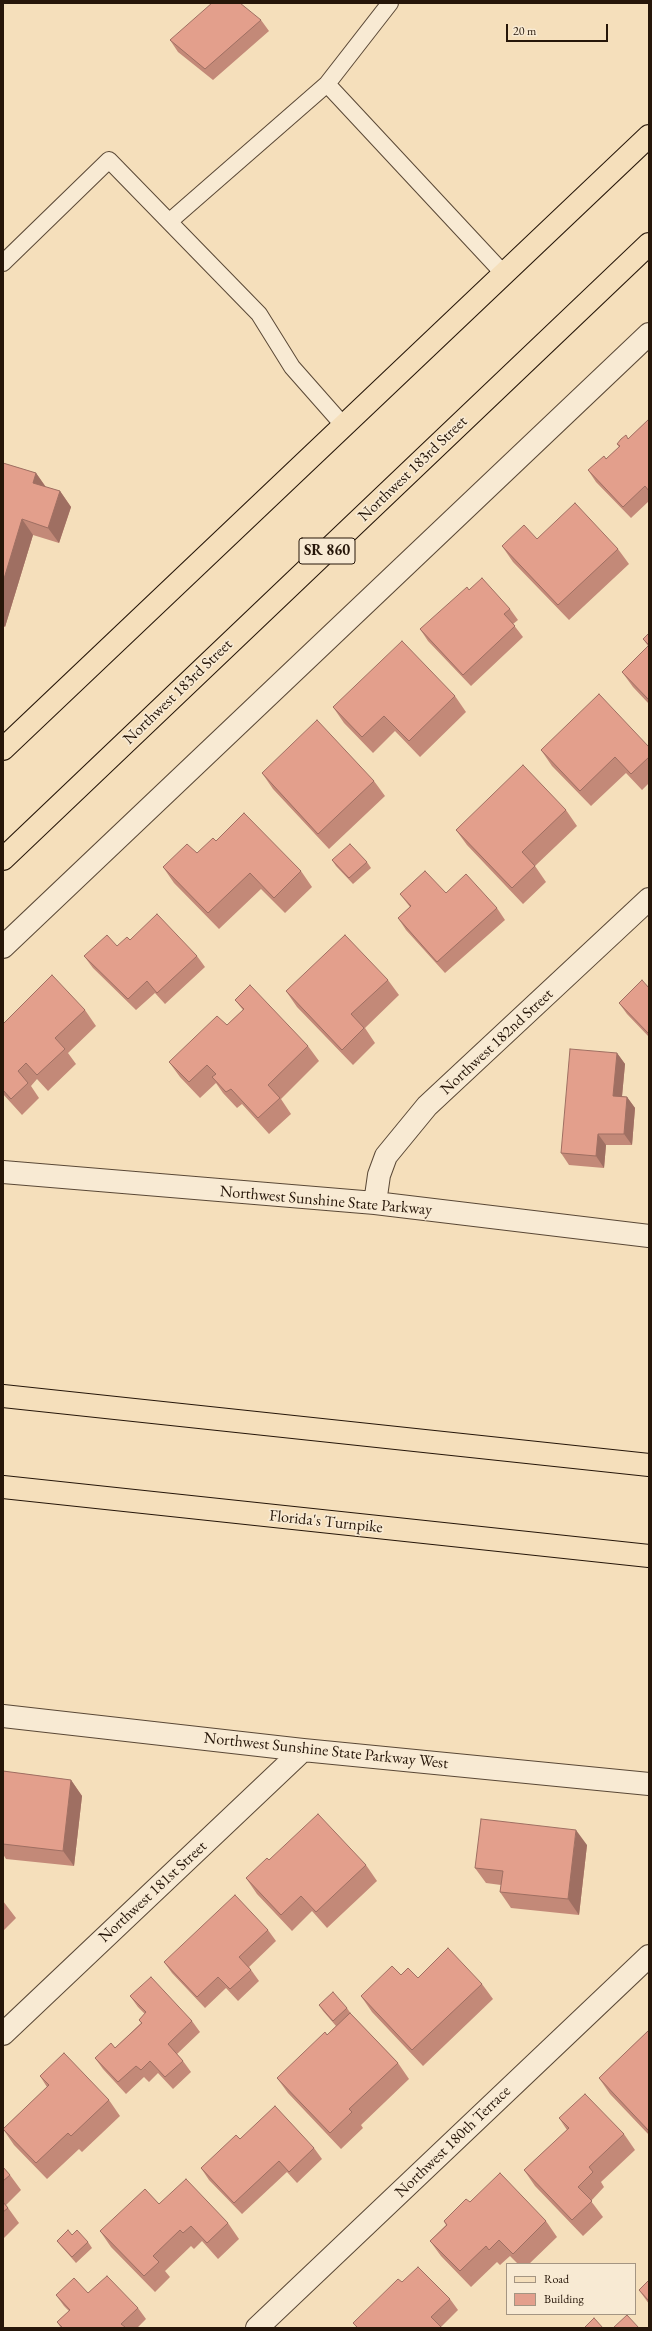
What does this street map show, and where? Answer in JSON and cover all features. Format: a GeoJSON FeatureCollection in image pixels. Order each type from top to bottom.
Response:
{"type":"FeatureCollection","features":[{"type":"Feature","properties":{"kind":"main road"},"geometry":{"type":"LineString","coordinates":[[3,749],[649,136]]}},
{"type":"Feature","properties":{"kind":"main road","name":"Northwest 183rd Street"},"geometry":{"type":"LineString","coordinates":[[3,859],[649,244]]}},
{"type":"Feature","properties":{"kind":"main road"},"geometry":{"type":"LineString","coordinates":[[3,1396],[649,1464]]}},
{"type":"Feature","properties":{"kind":"main road","name":"Florida's Turnpike"},"geometry":{"type":"LineString","coordinates":[[3,1487],[649,1556]]}},
{"type":"Feature","properties":{"kind":"street"},"geometry":{"type":"LineString","coordinates":[[3,946],[649,334]]}},
{"type":"Feature","properties":{"kind":"street","name":"Northwest 182nd Street"},"geometry":{"type":"LineString","coordinates":[[375,1203],[379,1175],[386,1156],[427,1106],[649,899]]}},
{"type":"Feature","properties":{"kind":"street","name":"Northwest Sunshine State Parkway"},"geometry":{"type":"LineString","coordinates":[[3,1172],[375,1203],[649,1236]]}},
{"type":"Feature","properties":{"kind":"street","name":"Northwest Sunshine State Parkway West"},"geometry":{"type":"LineString","coordinates":[[3,1716],[303,1750],[649,1784]]}},
{"type":"Feature","properties":{"kind":"street","name":"Northwest 181st Street"},"geometry":{"type":"LineString","coordinates":[[3,2034],[303,1750]]}},
{"type":"Feature","properties":{"kind":"street","name":"Northwest 180th Terrace"},"geometry":{"type":"LineString","coordinates":[[257,2328],[649,1956]]}},
{"type":"Feature","properties":{"kind":"lane"},"geometry":{"type":"LineString","coordinates":[[170,221],[327,84],[390,3]]}},
{"type":"Feature","properties":{"kind":"lane"},"geometry":{"type":"LineString","coordinates":[[327,84],[504,274]]}},
{"type":"Feature","properties":{"kind":"lane"},"geometry":{"type":"LineString","coordinates":[[3,264],[109,160],[259,314],[292,367],[344,426]]}},
{"type":"Feature","properties":{"kind":"building"},"geometry":{"type":"Polygon","coordinates":[[[212,3],[240,3],[261,20],[205,69],[170,40],[212,3]]]}},
{"type":"Feature","properties":{"kind":"building"},"geometry":{"type":"Polygon","coordinates":[[[649,419],[649,491],[645,486],[623,507],[588,470],[604,456],[606,459],[620,446],[617,444],[621,439],[626,435],[628,439],[649,419]]]}},
{"type":"Feature","properties":{"kind":"building"},"geometry":{"type":"Polygon","coordinates":[[[3,463],[36,473],[33,483],[60,491],[48,528],[22,519],[3,582],[3,463]]]}},
{"type":"Feature","properties":{"kind":"building"},"geometry":{"type":"Polygon","coordinates":[[[575,503],[618,549],[558,605],[502,546],[524,525],[537,539],[575,503]]]}},
{"type":"Feature","properties":{"kind":"building"},"geometry":{"type":"Polygon","coordinates":[[[482,578],[510,609],[504,614],[515,626],[463,675],[420,629],[467,587],[469,590],[482,578]]]}},
{"type":"Feature","properties":{"kind":"building"},"geometry":{"type":"Polygon","coordinates":[[[649,633],[649,645],[643,639],[649,633]]]}},
{"type":"Feature","properties":{"kind":"building"},"geometry":{"type":"Polygon","coordinates":[[[402,641],[455,696],[409,741],[384,716],[362,737],[333,707],[402,641]]]}},
{"type":"Feature","properties":{"kind":"building"},"geometry":{"type":"Polygon","coordinates":[[[649,645],[649,700],[622,672],[649,645]]]}},
{"type":"Feature","properties":{"kind":"building"},"geometry":{"type":"Polygon","coordinates":[[[599,694],[649,747],[649,757],[631,774],[615,757],[580,791],[541,750],[599,694]]]}},
{"type":"Feature","properties":{"kind":"building"},"geometry":{"type":"Polygon","coordinates":[[[317,720],[374,781],[318,834],[262,773],[317,720]]]}},
{"type":"Feature","properties":{"kind":"building"},"geometry":{"type":"Polygon","coordinates":[[[523,765],[566,810],[522,852],[535,866],[512,888],[456,830],[523,765]]]}},
{"type":"Feature","properties":{"kind":"building"},"geometry":{"type":"Polygon","coordinates":[[[244,813],[301,871],[274,898],[250,873],[208,913],[163,867],[187,844],[197,853],[213,838],[216,841],[244,813]]]}},
{"type":"Feature","properties":{"kind":"building"},"geometry":{"type":"Polygon","coordinates":[[[350,844],[367,862],[349,878],[332,860],[350,844]]]}},
{"type":"Feature","properties":{"kind":"building"},"geometry":{"type":"Polygon","coordinates":[[[425,871],[446,893],[466,874],[497,908],[437,962],[398,918],[411,906],[400,894],[425,871]]]}},
{"type":"Feature","properties":{"kind":"building"},"geometry":{"type":"Polygon","coordinates":[[[157,914],[197,956],[157,993],[147,981],[128,999],[84,956],[107,935],[117,946],[127,937],[130,940],[157,914]]]}},
{"type":"Feature","properties":{"kind":"building"},"geometry":{"type":"Polygon","coordinates":[[[345,935],[388,980],[351,1014],[364,1028],[342,1050],[286,991],[345,935]]]}},
{"type":"Feature","properties":{"kind":"building"},"geometry":{"type":"Polygon","coordinates":[[[52,975],[85,1010],[55,1038],[65,1049],[37,1075],[26,1063],[18,1071],[28,1083],[11,1099],[3,1090],[3,1024],[52,975]]]}},
{"type":"Feature","properties":{"kind":"building"},"geometry":{"type":"Polygon","coordinates":[[[642,980],[649,988],[649,1034],[619,1003],[642,980]]]}},
{"type":"Feature","properties":{"kind":"building"},"geometry":{"type":"Polygon","coordinates":[[[250,985],[308,1046],[268,1085],[280,1098],[258,1118],[231,1089],[226,1092],[212,1077],[216,1074],[207,1065],[189,1082],[169,1062],[217,1016],[227,1025],[244,1009],[235,1000],[250,985]]]}},
{"type":"Feature","properties":{"kind":"building"},"geometry":{"type":"Polygon","coordinates":[[[570,1049],[617,1053],[613,1096],[627,1097],[624,1134],[598,1134],[596,1156],[561,1153],[570,1049]]]}},
{"type":"Feature","properties":{"kind":"building"},"geometry":{"type":"Polygon","coordinates":[[[3,1771],[71,1780],[63,1851],[3,1844],[3,1771]]]}},
{"type":"Feature","properties":{"kind":"building"},"geometry":{"type":"Polygon","coordinates":[[[318,1814],[366,1865],[316,1912],[301,1896],[281,1915],[246,1878],[267,1858],[269,1860],[318,1814]]]}},
{"type":"Feature","properties":{"kind":"building"},"geometry":{"type":"Polygon","coordinates":[[[481,1819],[576,1830],[568,1899],[500,1892],[503,1871],[475,1868],[481,1819]]]}},
{"type":"Feature","properties":{"kind":"building"},"geometry":{"type":"Polygon","coordinates":[[[235,1895],[268,1930],[239,1957],[251,1970],[230,1989],[218,1977],[197,1997],[164,1962],[235,1895]]]}},
{"type":"Feature","properties":{"kind":"building"},"geometry":{"type":"Polygon","coordinates":[[[448,1948],[482,1984],[412,2050],[361,1996],[392,1966],[401,1975],[408,1968],[418,1978],[448,1948]]]}},
{"type":"Feature","properties":{"kind":"building"},"geometry":{"type":"Polygon","coordinates":[[[151,1977],[192,2021],[168,2044],[183,2061],[165,2077],[150,2061],[141,2070],[136,2066],[118,2082],[95,2058],[111,2043],[115,2048],[142,2023],[139,2020],[146,2012],[130,1996],[151,1977]]]}},
{"type":"Feature","properties":{"kind":"building"},"geometry":{"type":"Polygon","coordinates":[[[333,1992],[347,2008],[333,2021],[319,2005],[333,1992]]]}},
{"type":"Feature","properties":{"kind":"building"},"geometry":{"type":"Polygon","coordinates":[[[350,2013],[398,2063],[349,2109],[352,2112],[330,2133],[277,2078],[325,2032],[327,2035],[350,2013]]]}},
{"type":"Feature","properties":{"kind":"building"},"geometry":{"type":"Polygon","coordinates":[[[649,2030],[649,2131],[599,2078],[649,2030]]]}},
{"type":"Feature","properties":{"kind":"building"},"geometry":{"type":"Polygon","coordinates":[[[64,2053],[109,2100],[71,2136],[68,2133],[36,2163],[3,2129],[49,2085],[40,2076],[64,2053]]]}},
{"type":"Feature","properties":{"kind":"building"},"geometry":{"type":"Polygon","coordinates":[[[585,2094],[624,2134],[589,2167],[593,2172],[578,2187],[592,2201],[572,2220],[524,2170],[569,2128],[559,2118],[585,2094]]]}},
{"type":"Feature","properties":{"kind":"building"},"geometry":{"type":"Polygon","coordinates":[[[275,2106],[314,2148],[289,2172],[279,2161],[234,2203],[201,2168],[236,2135],[240,2139],[275,2106]]]}},
{"type":"Feature","properties":{"kind":"building"},"geometry":{"type":"Polygon","coordinates":[[[3,2167],[10,2175],[3,2181],[3,2167]]]}},
{"type":"Feature","properties":{"kind":"building"},"geometry":{"type":"Polygon","coordinates":[[[500,2173],[546,2221],[513,2254],[499,2240],[489,2250],[486,2246],[460,2271],[430,2241],[447,2225],[444,2221],[466,2199],[470,2202],[500,2173]]]}},
{"type":"Feature","properties":{"kind":"building"},"geometry":{"type":"Polygon","coordinates":[[[186,2179],[228,2223],[207,2243],[191,2226],[183,2233],[180,2230],[153,2256],[159,2262],[144,2276],[100,2231],[145,2189],[159,2204],[186,2179]]]}},
{"type":"Feature","properties":{"kind":"building"},"geometry":{"type":"Polygon","coordinates":[[[3,2202],[8,2208],[3,2212],[3,2202]]]}},
{"type":"Feature","properties":{"kind":"building"},"geometry":{"type":"Polygon","coordinates":[[[68,2230],[72,2235],[77,2230],[88,2242],[72,2257],[57,2241],[68,2230]]]}},
{"type":"Feature","properties":{"kind":"building"},"geometry":{"type":"Polygon","coordinates":[[[418,2267],[450,2299],[431,2317],[442,2328],[358,2328],[353,2323],[398,2279],[402,2282],[418,2267]]]}},
{"type":"Feature","properties":{"kind":"building"},"geometry":{"type":"Polygon","coordinates":[[[107,2276],[138,2308],[121,2324],[125,2327],[63,2328],[57,2322],[70,2310],[56,2295],[74,2278],[88,2293],[107,2276]]]}},
{"type":"Feature","properties":{"kind":"building"},"geometry":{"type":"Polygon","coordinates":[[[649,2280],[649,2301],[639,2290],[649,2280]]]}},
{"type":"Feature","properties":{"kind":"building"},"geometry":{"type":"Polygon","coordinates":[[[627,2315],[639,2328],[613,2328],[627,2315]]]}},
{"type":"Feature","properties":{"kind":"building"},"geometry":{"type":"Polygon","coordinates":[[[594,2318],[603,2328],[584,2328],[594,2318]]]}}]}
